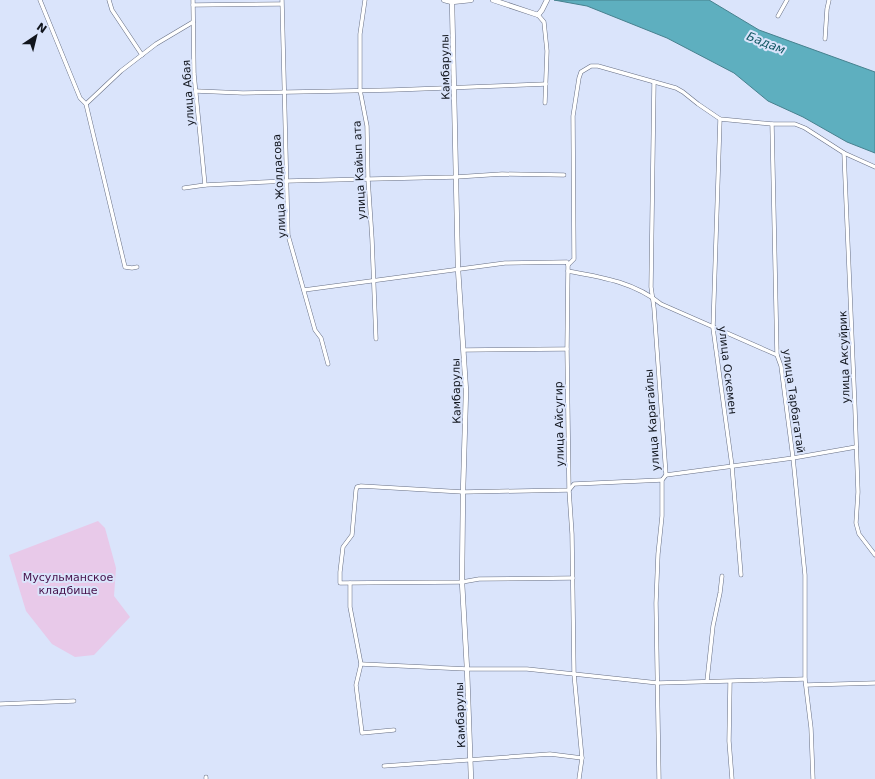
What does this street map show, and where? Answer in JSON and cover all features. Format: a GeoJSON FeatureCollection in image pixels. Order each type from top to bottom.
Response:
{"type":"FeatureCollection","features":[{"type":"Feature","properties":{"kind":"street"},"geometry":{"type":"LineString","coordinates":[[40,0],[80,98],[86,104],[124,267],[137,267]]}},
{"type":"Feature","properties":{"kind":"street"},"geometry":{"type":"LineString","coordinates":[[109,0],[112,10],[142,55]]}},
{"type":"Feature","properties":{"kind":"street","name":"улица Кайып ата"},"geometry":{"type":"LineString","coordinates":[[366,0],[360,34],[360,90],[368,126],[368,179],[376,339]]}},
{"type":"Feature","properties":{"kind":"street"},"geometry":{"type":"LineString","coordinates":[[444,0],[452,2],[471,0]]}},
{"type":"Feature","properties":{"kind":"street"},"geometry":{"type":"LineString","coordinates":[[493,0],[538,15],[544,22],[547,50],[544,103]]}},
{"type":"Feature","properties":{"kind":"street"},"geometry":{"type":"LineString","coordinates":[[778,16],[787,0]]}},
{"type":"Feature","properties":{"kind":"street"},"geometry":{"type":"LineString","coordinates":[[825,39],[829,0]]}},
{"type":"Feature","properties":{"kind":"street"},"geometry":{"type":"LineString","coordinates":[[538,15],[547,1]]}},
{"type":"Feature","properties":{"kind":"street"},"geometry":{"type":"LineString","coordinates":[[193,2],[281,2]]}},
{"type":"Feature","properties":{"kind":"street","name":"улица Абая"},"geometry":{"type":"LineString","coordinates":[[193,2],[196,91],[205,184]]}},
{"type":"Feature","properties":{"kind":"street","name":"улица Жолдасова"},"geometry":{"type":"LineString","coordinates":[[281,2],[288,235],[315,330],[320,338],[328,364]]}},
{"type":"Feature","properties":{"kind":"street","name":"Камбарулы"},"geometry":{"type":"LineString","coordinates":[[452,2],[458,269],[466,391],[462,582],[471,779]]}},
{"type":"Feature","properties":{"kind":"street"},"geometry":{"type":"LineString","coordinates":[[86,104],[121,71],[156,44],[193,22]]}},
{"type":"Feature","properties":{"kind":"street","name":"улица Айсугир"},"geometry":{"type":"LineString","coordinates":[[579,779],[582,758],[574,674],[567,349],[568,265],[574,259],[573,116],[581,72],[591,66],[598,66],[654,82]]}},
{"type":"Feature","properties":{"kind":"street"},"geometry":{"type":"LineString","coordinates":[[654,82],[676,88],[720,119],[772,124],[795,124],[805,128],[844,152],[875,167]]}},
{"type":"Feature","properties":{"kind":"street","name":"улица Карагайлы"},"geometry":{"type":"LineString","coordinates":[[654,82],[651,287],[666,475],[662,480],[662,516],[658,554],[656,603],[659,779]]}},
{"type":"Feature","properties":{"kind":"street"},"geometry":{"type":"LineString","coordinates":[[196,91],[243,93],[546,84]]}},
{"type":"Feature","properties":{"kind":"street","name":"улица Оскемен"},"geometry":{"type":"LineString","coordinates":[[720,119],[713,328],[732,466],[741,575]]}},
{"type":"Feature","properties":{"kind":"street","name":"улица Тарбагатай"},"geometry":{"type":"LineString","coordinates":[[772,124],[777,355],[781,366],[793,458],[805,575],[805,679],[811,728],[813,779]]}},
{"type":"Feature","properties":{"kind":"street","name":"улица Аксуйрик"},"geometry":{"type":"LineString","coordinates":[[844,152],[858,492],[856,524],[860,534],[875,554]]}},
{"type":"Feature","properties":{"kind":"street"},"geometry":{"type":"LineString","coordinates":[[184,188],[205,184],[287,181],[456,177],[502,174],[564,175]]}},
{"type":"Feature","properties":{"kind":"street"},"geometry":{"type":"LineString","coordinates":[[304,290],[505,263],[540,261],[567,262],[568,265]]}},
{"type":"Feature","properties":{"kind":"street"},"geometry":{"type":"LineString","coordinates":[[568,271],[597,276],[635,287],[661,304],[777,355]]}},
{"type":"Feature","properties":{"kind":"street"},"geometry":{"type":"LineString","coordinates":[[464,350],[567,349]]}},
{"type":"Feature","properties":{"kind":"street"},"geometry":{"type":"LineString","coordinates":[[666,475],[793,458],[856,447]]}},
{"type":"Feature","properties":{"kind":"street"},"geometry":{"type":"LineString","coordinates":[[573,578],[479,579],[462,582],[340,583],[340,572],[344,547],[352,535],[357,487],[463,492],[569,490],[574,484],[662,480]]}},
{"type":"Feature","properties":{"kind":"street"},"geometry":{"type":"LineString","coordinates":[[707,681],[713,626],[722,576]]}},
{"type":"Feature","properties":{"kind":"street"},"geometry":{"type":"LineString","coordinates":[[350,583],[350,607],[361,664],[356,685],[362,733],[394,730]]}},
{"type":"Feature","properties":{"kind":"street"},"geometry":{"type":"LineString","coordinates":[[361,664],[527,669],[658,683],[805,679]]}},
{"type":"Feature","properties":{"kind":"street"},"geometry":{"type":"LineString","coordinates":[[730,682],[729,740],[732,779]]}},
{"type":"Feature","properties":{"kind":"street"},"geometry":{"type":"LineString","coordinates":[[806,685],[875,683]]}},
{"type":"Feature","properties":{"kind":"street"},"geometry":{"type":"LineString","coordinates":[[0,704],[74,701]]}},
{"type":"Feature","properties":{"kind":"street"},"geometry":{"type":"LineString","coordinates":[[384,766],[550,754],[582,758]]}},
{"type":"Feature","properties":{"kind":"green space","name":"Мусульманское кладбище"},"geometry":{"type":"Polygon","coordinates":[[[98,521],[105,528],[116,568],[114,596],[130,617],[94,655],[75,657],[52,644],[26,611],[9,555],[98,521]]]}},
{"type":"Feature","properties":{"kind":"water","name":"Бадам"},"geometry":{"type":"Polygon","coordinates":[[[554,0],[709,0],[759,30],[875,72],[875,153],[847,142],[803,117],[768,101],[734,73],[667,38],[587,6],[554,0]]]}}]}
